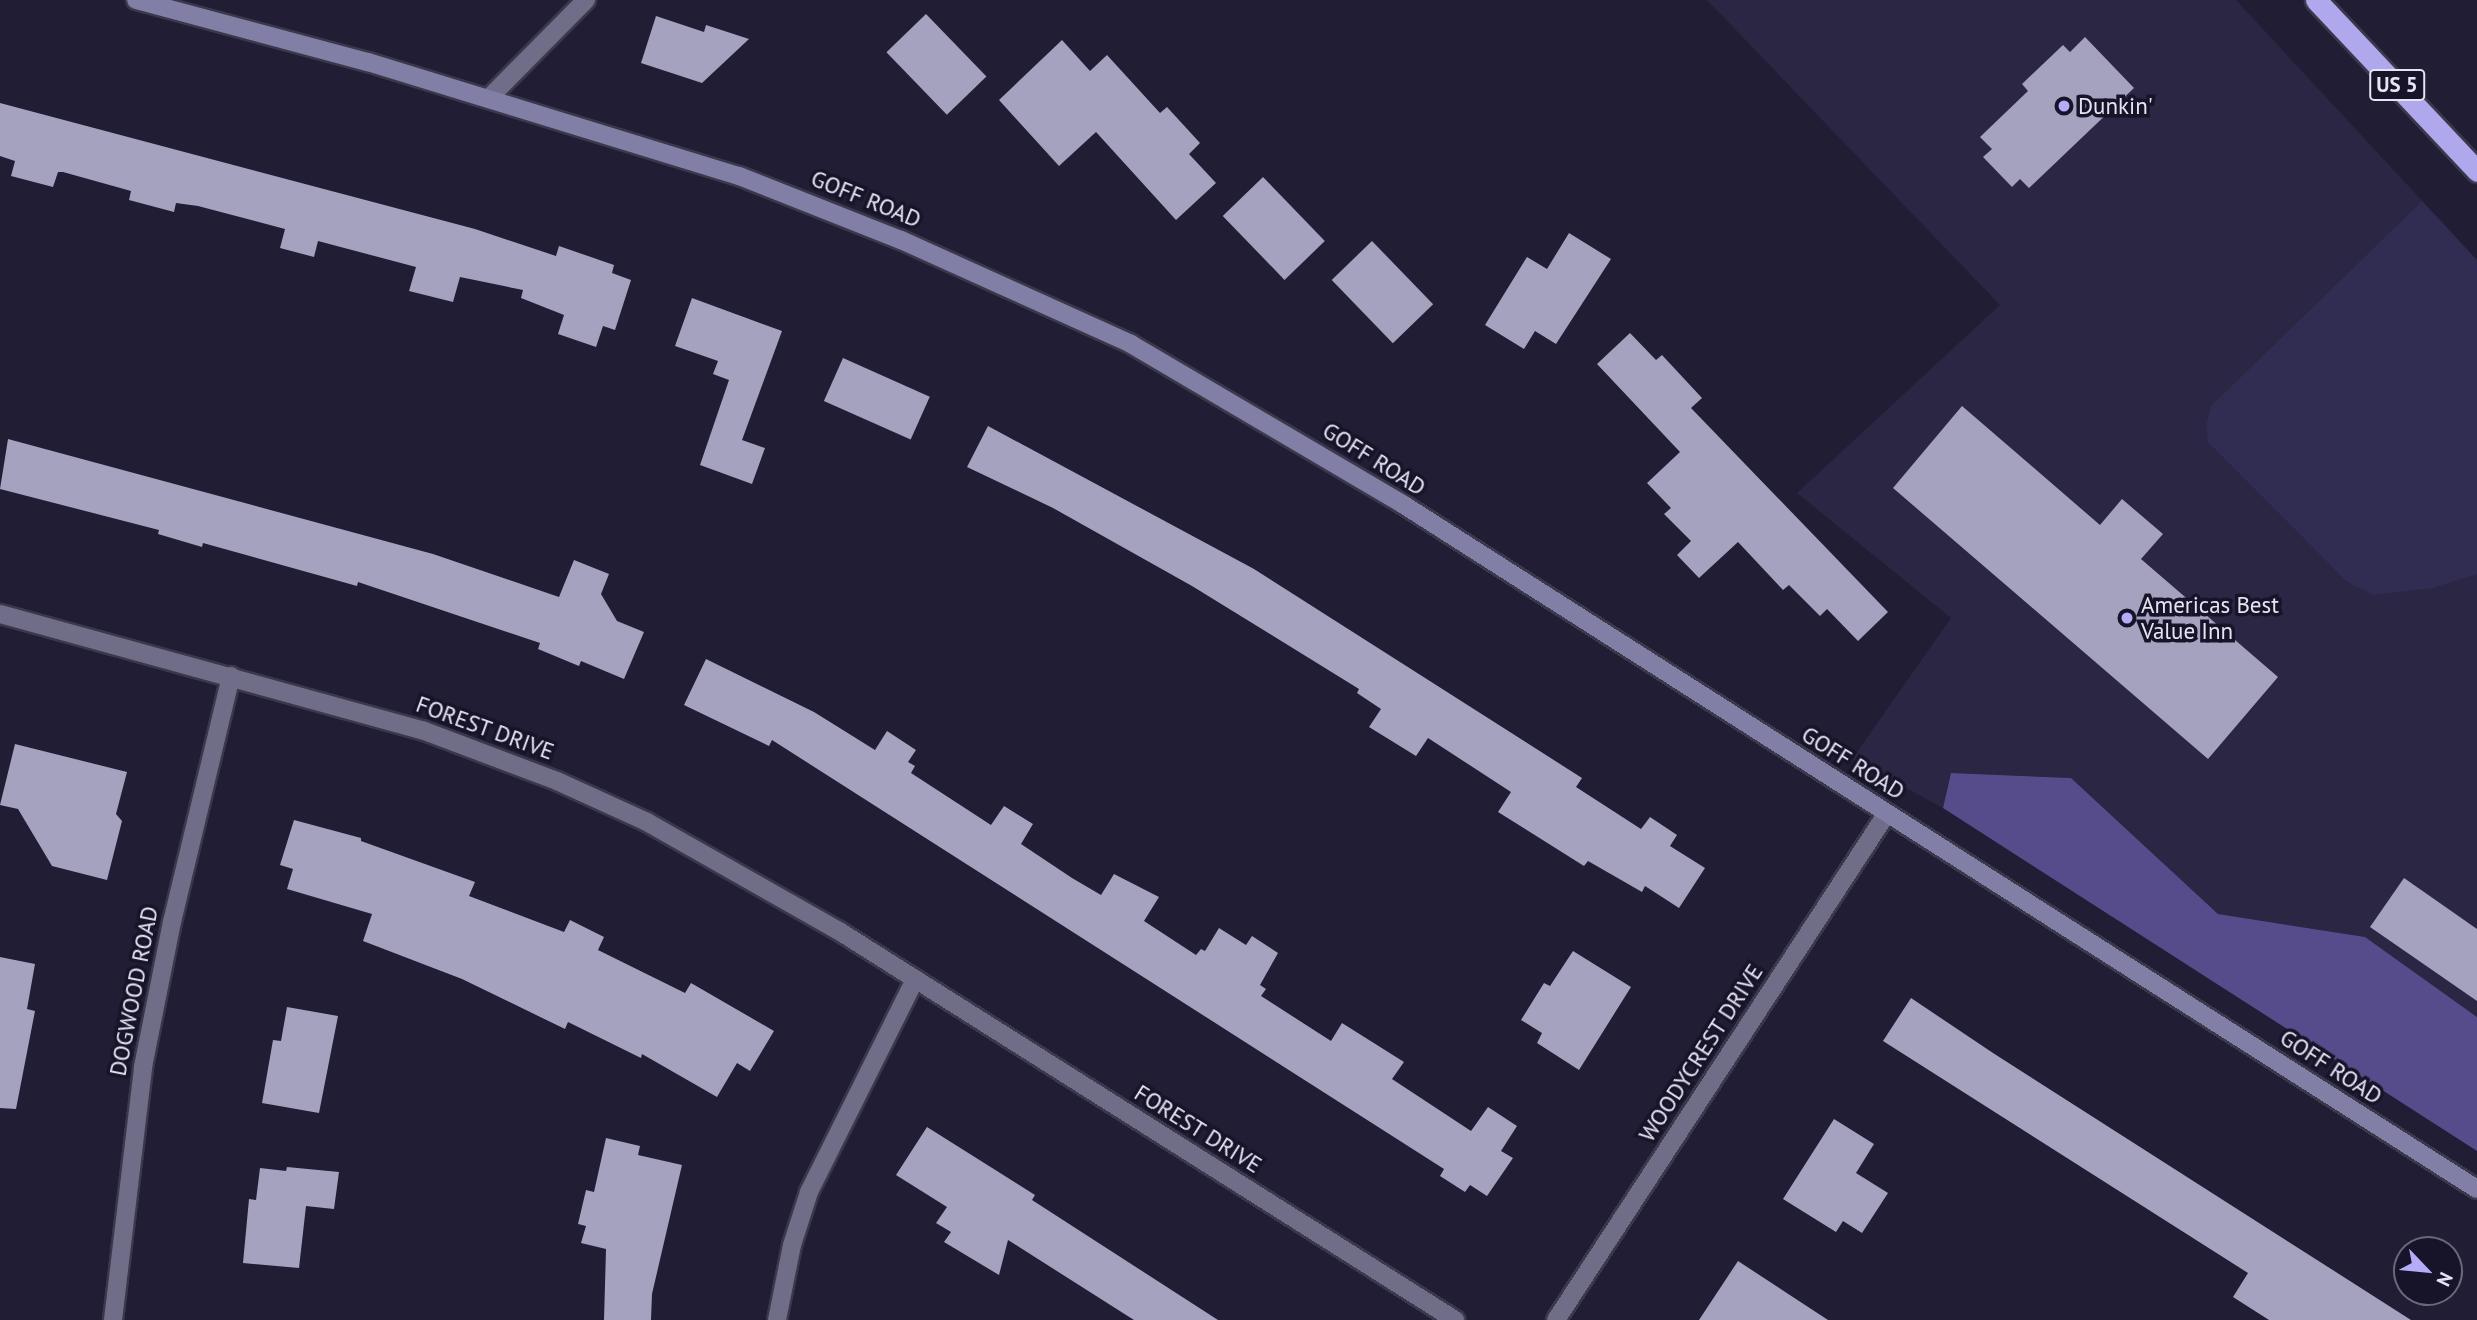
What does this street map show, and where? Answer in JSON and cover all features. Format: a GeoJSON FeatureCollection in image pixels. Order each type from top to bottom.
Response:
{"type":"FeatureCollection","features":[{"type":"Feature","properties":{"kind":"highway","name":"US 5"},"geometry":{"type":"LineString","coordinates":[[2316,0],[2477,171]]}},
{"type":"Feature","properties":{"kind":"street","name":"GOFF ROAD"},"geometry":{"type":"LineString","coordinates":[[136,0],[488,98],[791,195],[962,266],[1131,344],[1368,483],[2477,1189]]}},
{"type":"Feature","properties":{"kind":"street"},"geometry":{"type":"LineString","coordinates":[[488,98],[586,0]]}},
{"type":"Feature","properties":{"kind":"street","name":"FOREST DRIVE"},"geometry":{"type":"LineString","coordinates":[[0,614],[433,734],[601,800],[737,869],[1455,1320]]}},
{"type":"Feature","properties":{"kind":"street","name":"DOGWOOD ROAD"},"geometry":{"type":"LineString","coordinates":[[113,1320],[143,1067],[172,922],[231,676]]}},
{"type":"Feature","properties":{"kind":"street","name":"WOODYCREST DRIVE"},"geometry":{"type":"LineString","coordinates":[[1556,1320],[1887,813]]}},
{"type":"Feature","properties":{"kind":"street"},"geometry":{"type":"LineString","coordinates":[[777,1320],[792,1245],[809,1192],[915,979]]}},
{"type":"Feature","properties":{"kind":"shaded area"},"geometry":{"type":"Polygon","coordinates":[[[1707,0],[2236,0],[2477,260],[2477,1017],[2365,937],[2218,914],[2071,778],[1951,773],[1943,808],[1852,759],[1951,618],[1797,493],[2000,305],[1707,0]]]}},
{"type":"Feature","properties":{"kind":"shaded area"},"geometry":{"type":"Polygon","coordinates":[[[2422,201],[2477,260],[2477,574],[2433,588],[2373,595],[2346,581],[2208,442],[2206,426],[2211,406],[2422,201]]]}},
{"type":"Feature","properties":{"kind":"shaded area"},"geometry":{"type":"Polygon","coordinates":[[[1951,773],[2071,778],[2218,914],[2365,937],[2477,1017],[2477,1151],[1943,808],[1951,773]]]}},
{"type":"Feature","properties":{"kind":"building"},"geometry":{"type":"Polygon","coordinates":[[[926,14],[986,77],[947,115],[886,52],[926,14]]]}},
{"type":"Feature","properties":{"kind":"building"},"geometry":{"type":"Polygon","coordinates":[[[656,16],[704,32],[706,25],[749,39],[702,83],[641,63],[656,16]]]}},
{"type":"Feature","properties":{"kind":"building","name":"Dunkin'"},"geometry":{"type":"Polygon","coordinates":[[[2085,37],[2134,88],[2029,188],[2020,179],[2012,187],[1983,157],[1992,149],[1980,137],[2028,91],[2022,84],[2063,45],[2070,52],[2085,37]]]}},
{"type":"Feature","properties":{"kind":"building"},"geometry":{"type":"Polygon","coordinates":[[[1062,40],[1090,71],[1107,55],[1160,113],[1167,107],[1200,143],[1189,154],[1216,183],[1176,220],[1096,132],[1059,166],[999,100],[1062,40]]]}},
{"type":"Feature","properties":{"kind":"building"},"geometry":{"type":"Polygon","coordinates":[[[0,103],[475,229],[556,256],[559,246],[614,265],[612,273],[631,280],[615,330],[603,326],[596,347],[558,334],[564,315],[521,298],[523,290],[460,277],[453,302],[409,291],[416,267],[318,241],[314,257],[280,248],[285,229],[198,206],[176,203],[174,212],[129,200],[131,191],[63,172],[58,172],[53,187],[11,176],[15,161],[0,156],[0,103]]]}},
{"type":"Feature","properties":{"kind":"building"},"geometry":{"type":"Polygon","coordinates":[[[1263,177],[1325,241],[1285,280],[1223,216],[1263,177]]]}},
{"type":"Feature","properties":{"kind":"building"},"geometry":{"type":"Polygon","coordinates":[[[1569,233],[1611,259],[1556,344],[1535,331],[1524,349],[1485,325],[1527,257],[1547,269],[1569,233]]]}},
{"type":"Feature","properties":{"kind":"building"},"geometry":{"type":"Polygon","coordinates":[[[1372,241],[1433,304],[1393,343],[1332,280],[1372,241]]]}},
{"type":"Feature","properties":{"kind":"building"},"geometry":{"type":"Polygon","coordinates":[[[692,298],[782,331],[742,440],[765,448],[752,484],[700,465],[729,380],[713,374],[718,361],[675,346],[692,298]]]}},
{"type":"Feature","properties":{"kind":"building"},"geometry":{"type":"Polygon","coordinates":[[[1630,333],[1656,360],[1662,355],[1702,398],[1691,408],[1888,612],[1858,641],[1827,609],[1820,616],[1789,585],[1783,590],[1738,542],[1699,578],[1677,555],[1691,541],[1664,514],[1671,508],[1647,483],[1680,452],[1597,364],[1630,333]]]}},
{"type":"Feature","properties":{"kind":"building"},"geometry":{"type":"Polygon","coordinates":[[[843,358],[930,397],[911,440],[824,401],[843,358]]]}},
{"type":"Feature","properties":{"kind":"building","name":"Americas Best Value Inn"},"geometry":{"type":"Polygon","coordinates":[[[1962,406],[2100,525],[2122,499],[2163,534],[2141,559],[2278,677],[2208,759],[1893,488],[1962,406]]]}},
{"type":"Feature","properties":{"kind":"building"},"geometry":{"type":"Polygon","coordinates":[[[988,426],[1254,569],[1582,778],[1576,787],[1641,829],[1650,817],[1677,835],[1670,846],[1705,868],[1679,908],[1645,886],[1642,892],[1588,861],[1584,866],[1498,812],[1511,792],[1428,738],[1416,756],[1369,727],[1381,709],[1357,693],[1359,689],[1192,586],[1053,508],[967,467],[988,426]]]}},
{"type":"Feature","properties":{"kind":"building"},"geometry":{"type":"Polygon","coordinates":[[[8,439],[433,554],[559,597],[574,560],[609,574],[601,594],[617,621],[644,632],[624,679],[581,661],[579,666],[538,649],[540,643],[358,582],[357,586],[203,543],[202,547],[158,534],[159,530],[0,489],[8,439]]]}},
{"type":"Feature","properties":{"kind":"building"},"geometry":{"type":"Polygon","coordinates":[[[706,659],[814,712],[875,750],[887,731],[916,750],[908,762],[915,766],[911,773],[991,825],[1004,806],[1033,824],[1021,844],[1072,878],[1101,895],[1114,874],[1159,897],[1144,921],[1196,955],[1201,949],[1205,951],[1219,928],[1246,945],[1252,936],[1278,953],[1260,985],[1266,989],[1261,996],[1331,1041],[1342,1023],[1404,1062],[1392,1079],[1471,1131],[1488,1107],[1517,1126],[1501,1151],[1513,1158],[1487,1196],[1470,1185],[1465,1192],[1440,1176],[1444,1169],[772,740],[769,746],[684,705],[706,659]]]}},
{"type":"Feature","properties":{"kind":"building"},"geometry":{"type":"Polygon","coordinates":[[[15,744],[127,772],[116,814],[122,821],[107,880],[52,866],[18,809],[0,805],[15,744]]]}},
{"type":"Feature","properties":{"kind":"building"},"geometry":{"type":"Polygon","coordinates":[[[294,820],[361,838],[361,841],[475,882],[469,896],[564,932],[570,920],[604,937],[598,950],[685,993],[691,983],[774,1031],[750,1071],[737,1063],[717,1097],[642,1054],[641,1058],[568,1022],[565,1029],[462,979],[363,941],[372,914],[287,889],[293,869],[280,865],[294,820]]]}},
{"type":"Feature","properties":{"kind":"building"},"geometry":{"type":"Polygon","coordinates":[[[2404,878],[2477,929],[2477,1001],[2370,927],[2404,878]]]}},
{"type":"Feature","properties":{"kind":"building"},"geometry":{"type":"Polygon","coordinates":[[[1573,951],[1631,987],[1579,1070],[1537,1043],[1542,1033],[1521,1020],[1544,983],[1550,986],[1573,951]]]}},
{"type":"Feature","properties":{"kind":"building"},"geometry":{"type":"Polygon","coordinates":[[[0,957],[35,964],[27,1009],[35,1011],[16,1109],[0,1108],[0,957]]]}},
{"type":"Feature","properties":{"kind":"building"},"geometry":{"type":"Polygon","coordinates":[[[1911,998],[2411,1320],[2269,1320],[2233,1297],[2248,1273],[1883,1041],[1911,998]]]}},
{"type":"Feature","properties":{"kind":"building"},"geometry":{"type":"Polygon","coordinates":[[[287,1007],[338,1016],[319,1113],[262,1103],[273,1040],[281,1041],[287,1007]]]}},
{"type":"Feature","properties":{"kind":"building"},"geometry":{"type":"Polygon","coordinates":[[[1834,1119],[1874,1144],[1856,1173],[1888,1193],[1862,1233],[1843,1221],[1836,1232],[1783,1199],[1834,1119]]]}},
{"type":"Feature","properties":{"kind":"building"},"geometry":{"type":"Polygon","coordinates":[[[927,1127],[1035,1195],[1032,1200],[1218,1320],[1134,1320],[1008,1240],[999,1275],[944,1242],[951,1232],[936,1223],[947,1207],[896,1175],[927,1127]]]}},
{"type":"Feature","properties":{"kind":"building"},"geometry":{"type":"Polygon","coordinates":[[[606,1138],[640,1146],[638,1155],[682,1165],[652,1294],[651,1320],[604,1320],[606,1249],[581,1243],[586,1226],[578,1224],[586,1190],[594,1192],[606,1138]]]}},
{"type":"Feature","properties":{"kind":"building"},"geometry":{"type":"Polygon","coordinates":[[[287,1167],[339,1172],[334,1209],[306,1206],[299,1268],[243,1263],[249,1199],[256,1200],[260,1168],[286,1171],[287,1167]]]}},
{"type":"Feature","properties":{"kind":"building"},"geometry":{"type":"Polygon","coordinates":[[[1738,1261],[1828,1320],[1699,1320],[1738,1261]]]}},
{"type":"Feature","properties":{"kind":"place","name":"Dunkin'"},"geometry":{"type":"Point","coordinates":[2064,106]}},
{"type":"Feature","properties":{"kind":"place","name":"Americas Best Value Inn"},"geometry":{"type":"Point","coordinates":[2127,618]}}]}
